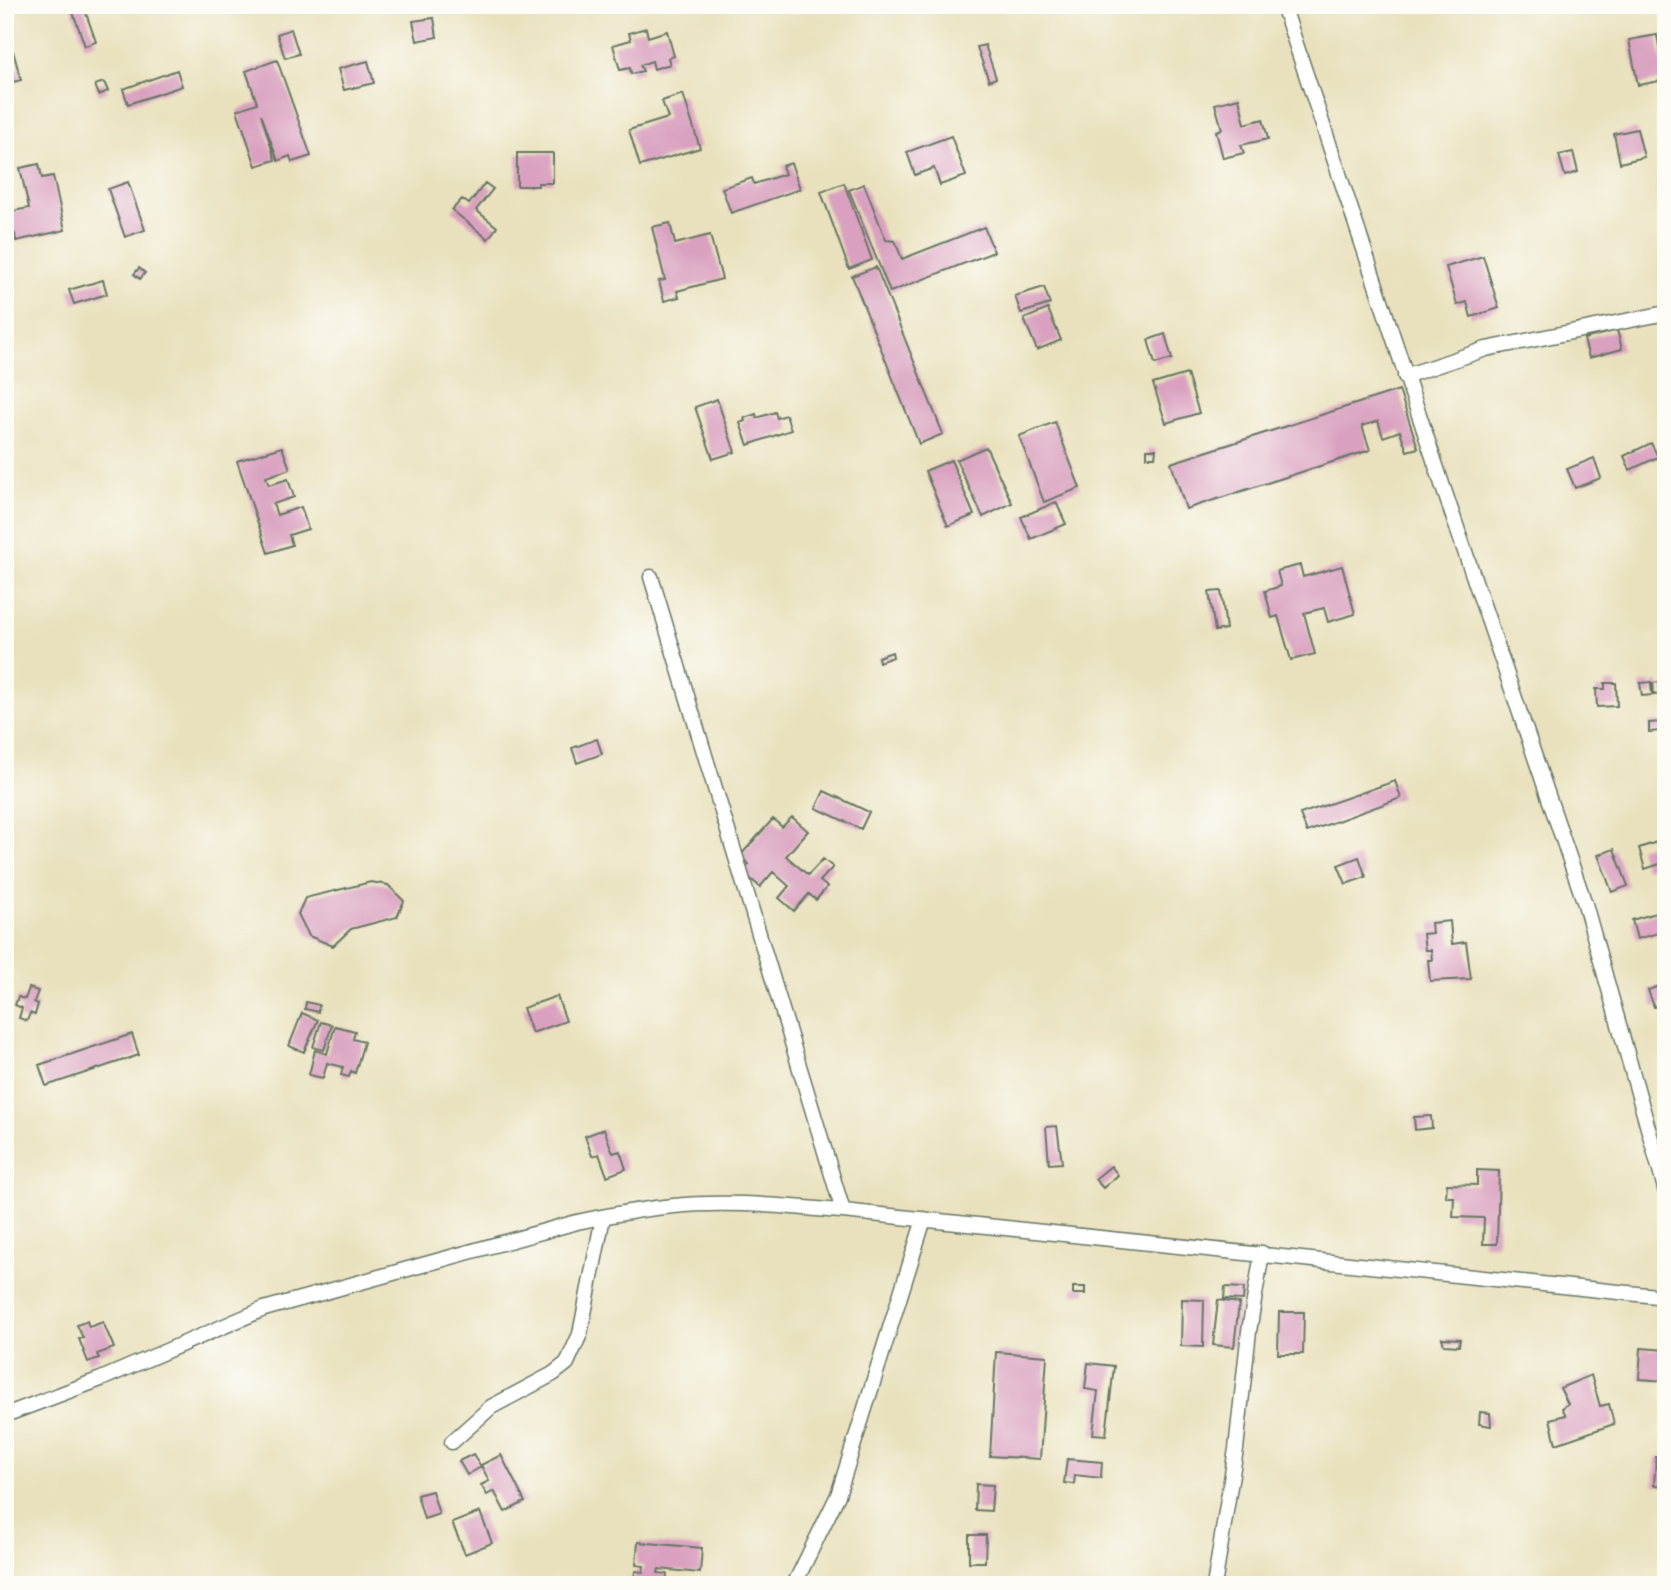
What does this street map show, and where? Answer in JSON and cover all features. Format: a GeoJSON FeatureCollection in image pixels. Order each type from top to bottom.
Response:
{"type":"FeatureCollection","features":[{"type":"Feature","properties":{"kind":"street"},"geometry":{"type":"LineString","coordinates":[[1283,5],[1405,376],[1585,904],[1666,1192]]}},
{"type":"Feature","properties":{"kind":"street"},"geometry":{"type":"LineString","coordinates":[[1405,376],[1486,349],[1666,313]]}},
{"type":"Feature","properties":{"kind":"street"},"geometry":{"type":"LineString","coordinates":[[651,577],[843,1211]]}},
{"type":"Feature","properties":{"kind":"street"},"geometry":{"type":"LineString","coordinates":[[5,1415],[101,1379],[264,1309],[603,1217],[677,1205],[723,1204],[843,1211],[1666,1297]]}},
{"type":"Feature","properties":{"kind":"street"},"geometry":{"type":"LineString","coordinates":[[452,1442],[491,1407],[553,1374],[567,1363],[580,1334],[603,1217]]}},
{"type":"Feature","properties":{"kind":"street"},"geometry":{"type":"LineString","coordinates":[[794,1585],[838,1495],[924,1219]]}},
{"type":"Feature","properties":{"kind":"street"},"geometry":{"type":"LineString","coordinates":[[1215,1580],[1262,1254]]}},
{"type":"Feature","properties":{"kind":"building"},"geometry":{"type":"Polygon","coordinates":[[[83,5],[96,42],[85,46],[71,7],[83,5]]]}},
{"type":"Feature","properties":{"kind":"building"},"geometry":{"type":"Polygon","coordinates":[[[434,18],[437,37],[417,41],[413,21],[434,18]]]}},
{"type":"Feature","properties":{"kind":"building"},"geometry":{"type":"Polygon","coordinates":[[[646,28],[648,37],[667,31],[674,56],[668,58],[670,64],[654,69],[652,61],[640,65],[643,71],[631,74],[630,68],[620,70],[613,45],[631,40],[629,33],[646,28]]]}},
{"type":"Feature","properties":{"kind":"building"},"geometry":{"type":"Polygon","coordinates":[[[291,29],[299,54],[285,58],[277,34],[291,29]]]}},
{"type":"Feature","properties":{"kind":"building"},"geometry":{"type":"Polygon","coordinates":[[[1657,35],[1665,80],[1638,85],[1629,40],[1657,35]]]}},
{"type":"Feature","properties":{"kind":"building"},"geometry":{"type":"Polygon","coordinates":[[[985,45],[996,78],[989,81],[977,47],[985,45]]]}},
{"type":"Feature","properties":{"kind":"building"},"geometry":{"type":"Polygon","coordinates":[[[13,51],[21,80],[5,84],[5,53],[13,51]]]}},
{"type":"Feature","properties":{"kind":"building"},"geometry":{"type":"Polygon","coordinates":[[[277,60],[311,156],[292,162],[290,156],[278,161],[261,114],[275,160],[256,166],[237,110],[257,103],[246,71],[277,60]]]}},
{"type":"Feature","properties":{"kind":"building"},"geometry":{"type":"Polygon","coordinates":[[[368,61],[374,83],[344,90],[338,69],[368,61]]]}},
{"type":"Feature","properties":{"kind":"building"},"geometry":{"type":"Polygon","coordinates":[[[177,70],[182,86],[128,104],[123,89],[177,70]]]}},
{"type":"Feature","properties":{"kind":"building"},"geometry":{"type":"Polygon","coordinates":[[[104,82],[108,91],[99,95],[95,85],[104,82]]]}},
{"type":"Feature","properties":{"kind":"building"},"geometry":{"type":"Polygon","coordinates":[[[683,94],[700,148],[640,166],[629,130],[668,118],[662,101],[683,94]]]}},
{"type":"Feature","properties":{"kind":"building"},"geometry":{"type":"Polygon","coordinates":[[[1239,98],[1245,124],[1263,119],[1268,139],[1241,145],[1244,153],[1223,158],[1216,131],[1222,129],[1215,104],[1239,98]]]}},
{"type":"Feature","properties":{"kind":"building"},"geometry":{"type":"Polygon","coordinates":[[[1637,129],[1644,157],[1620,163],[1614,134],[1637,129]]]}},
{"type":"Feature","properties":{"kind":"building"},"geometry":{"type":"Polygon","coordinates":[[[951,136],[966,176],[940,185],[934,168],[915,175],[907,152],[951,136]]]}},
{"type":"Feature","properties":{"kind":"building"},"geometry":{"type":"Polygon","coordinates":[[[1573,152],[1578,172],[1565,176],[1559,155],[1573,152]]]}},
{"type":"Feature","properties":{"kind":"building"},"geometry":{"type":"Polygon","coordinates":[[[517,153],[553,153],[553,183],[517,186],[517,153]]]}},
{"type":"Feature","properties":{"kind":"building"},"geometry":{"type":"Polygon","coordinates":[[[791,163],[800,189],[731,213],[722,188],[752,178],[754,184],[785,174],[782,166],[791,163]]]}},
{"type":"Feature","properties":{"kind":"building"},"geometry":{"type":"Polygon","coordinates":[[[39,164],[42,178],[53,176],[65,230],[16,241],[15,234],[11,235],[13,241],[5,243],[5,207],[12,205],[13,211],[29,208],[20,168],[39,164]]]}},
{"type":"Feature","properties":{"kind":"building"},"geometry":{"type":"Polygon","coordinates":[[[128,182],[145,230],[125,237],[108,189],[128,182]]]}},
{"type":"Feature","properties":{"kind":"building"},"geometry":{"type":"Polygon","coordinates":[[[485,183],[493,189],[476,210],[497,227],[488,239],[452,210],[462,199],[469,204],[485,183]]]}},
{"type":"Feature","properties":{"kind":"building"},"geometry":{"type":"Polygon","coordinates":[[[844,183],[872,260],[849,269],[821,192],[844,183]]]}},
{"type":"Feature","properties":{"kind":"building"},"geometry":{"type":"Polygon","coordinates":[[[864,184],[886,240],[895,241],[902,259],[984,227],[994,252],[890,292],[849,190],[864,184]]]}},
{"type":"Feature","properties":{"kind":"building"},"geometry":{"type":"Polygon","coordinates":[[[670,223],[675,244],[710,235],[722,279],[677,291],[679,297],[664,301],[659,281],[665,280],[652,227],[670,223]]]}},
{"type":"Feature","properties":{"kind":"building"},"geometry":{"type":"Polygon","coordinates":[[[1483,256],[1499,308],[1471,317],[1467,302],[1457,305],[1446,267],[1483,256]]]}},
{"type":"Feature","properties":{"kind":"building"},"geometry":{"type":"Polygon","coordinates":[[[876,267],[943,434],[919,444],[852,276],[876,267]]]}},
{"type":"Feature","properties":{"kind":"building"},"geometry":{"type":"Polygon","coordinates":[[[139,268],[145,273],[140,279],[134,274],[139,268]]]}},
{"type":"Feature","properties":{"kind":"building"},"geometry":{"type":"Polygon","coordinates":[[[103,280],[107,294],[74,304],[69,290],[103,280]]]}},
{"type":"Feature","properties":{"kind":"building"},"geometry":{"type":"Polygon","coordinates":[[[1044,287],[1050,304],[1021,313],[1015,296],[1044,287]]]}},
{"type":"Feature","properties":{"kind":"building"},"geometry":{"type":"Polygon","coordinates":[[[1048,309],[1061,340],[1037,350],[1024,319],[1048,309]]]}},
{"type":"Feature","properties":{"kind":"building"},"geometry":{"type":"Polygon","coordinates":[[[1617,330],[1622,349],[1589,358],[1584,339],[1617,330]]]}},
{"type":"Feature","properties":{"kind":"building"},"geometry":{"type":"Polygon","coordinates":[[[1165,334],[1172,359],[1155,364],[1148,340],[1165,334]]]}},
{"type":"Feature","properties":{"kind":"building"},"geometry":{"type":"Polygon","coordinates":[[[1187,374],[1199,413],[1166,423],[1153,384],[1187,374]]]}},
{"type":"Feature","properties":{"kind":"building"},"geometry":{"type":"Polygon","coordinates":[[[1399,390],[1418,448],[1407,451],[1400,431],[1383,437],[1378,421],[1362,426],[1370,450],[1186,509],[1171,463],[1399,390]]]}},
{"type":"Feature","properties":{"kind":"building"},"geometry":{"type":"Polygon","coordinates":[[[717,399],[735,452],[713,459],[695,407],[717,399]]]}},
{"type":"Feature","properties":{"kind":"building"},"geometry":{"type":"Polygon","coordinates":[[[775,412],[777,418],[786,415],[791,430],[748,445],[740,423],[745,421],[744,418],[756,414],[757,418],[775,412]]]}},
{"type":"Feature","properties":{"kind":"building"},"geometry":{"type":"Polygon","coordinates":[[[1055,422],[1080,488],[1044,502],[1019,436],[1055,422]]]}},
{"type":"Feature","properties":{"kind":"building"},"geometry":{"type":"Polygon","coordinates":[[[1651,443],[1658,457],[1630,470],[1624,456],[1651,443]]]}},
{"type":"Feature","properties":{"kind":"building"},"geometry":{"type":"Polygon","coordinates":[[[282,447],[290,469],[266,477],[269,485],[288,479],[294,497],[273,504],[277,515],[301,507],[308,529],[289,535],[292,545],[268,553],[237,461],[282,447]]]}},
{"type":"Feature","properties":{"kind":"building"},"geometry":{"type":"Polygon","coordinates":[[[986,447],[1012,503],[983,517],[956,460],[986,447]]]}},
{"type":"Feature","properties":{"kind":"building"},"geometry":{"type":"Polygon","coordinates":[[[1147,449],[1156,449],[1155,457],[1147,457],[1147,449]]]}},
{"type":"Feature","properties":{"kind":"building"},"geometry":{"type":"Polygon","coordinates":[[[1594,458],[1601,478],[1575,488],[1567,469],[1594,458]]]}},
{"type":"Feature","properties":{"kind":"building"},"geometry":{"type":"Polygon","coordinates":[[[951,460],[974,515],[948,526],[925,471],[951,460]]]}},
{"type":"Feature","properties":{"kind":"building"},"geometry":{"type":"Polygon","coordinates":[[[1056,502],[1066,524],[1031,539],[1021,517],[1056,502]]]}},
{"type":"Feature","properties":{"kind":"building"},"geometry":{"type":"Polygon","coordinates":[[[1300,565],[1303,577],[1342,566],[1355,614],[1328,622],[1324,608],[1304,613],[1315,654],[1291,660],[1278,616],[1272,618],[1265,591],[1281,586],[1277,571],[1300,565]]]}},
{"type":"Feature","properties":{"kind":"building"},"geometry":{"type":"Polygon","coordinates":[[[1221,591],[1226,629],[1215,631],[1209,592],[1221,591]]]}},
{"type":"Feature","properties":{"kind":"building"},"geometry":{"type":"Polygon","coordinates":[[[892,652],[893,657],[879,662],[878,657],[892,652]]]}},
{"type":"Feature","properties":{"kind":"building"},"geometry":{"type":"Polygon","coordinates":[[[1651,682],[1652,695],[1642,696],[1640,683],[1651,682]]]}},
{"type":"Feature","properties":{"kind":"building"},"geometry":{"type":"Polygon","coordinates":[[[1659,682],[1660,694],[1654,695],[1653,683],[1659,682]]]}},
{"type":"Feature","properties":{"kind":"building"},"geometry":{"type":"Polygon","coordinates":[[[1605,683],[1616,683],[1617,706],[1597,707],[1596,689],[1605,689],[1605,683]]]}},
{"type":"Feature","properties":{"kind":"building"},"geometry":{"type":"Polygon","coordinates":[[[1660,722],[1661,731],[1649,732],[1649,723],[1660,722]]]}},
{"type":"Feature","properties":{"kind":"building"},"geometry":{"type":"Polygon","coordinates":[[[597,739],[602,754],[577,763],[572,748],[597,739]]]}},
{"type":"Feature","properties":{"kind":"building"},"geometry":{"type":"Polygon","coordinates":[[[1395,781],[1401,798],[1307,832],[1300,814],[1395,781]]]}},
{"type":"Feature","properties":{"kind":"building"},"geometry":{"type":"Polygon","coordinates":[[[824,791],[869,812],[861,829],[816,808],[824,791]]]}},
{"type":"Feature","properties":{"kind":"building"},"geometry":{"type":"Polygon","coordinates":[[[792,817],[808,831],[786,856],[808,875],[823,859],[833,867],[820,881],[827,887],[816,900],[809,894],[794,911],[779,898],[789,886],[773,872],[760,887],[742,871],[749,864],[740,856],[773,819],[782,827],[792,817]]]}},
{"type":"Feature","properties":{"kind":"building"},"geometry":{"type":"Polygon","coordinates":[[[1666,839],[1666,862],[1645,869],[1639,848],[1666,839]]]}},
{"type":"Feature","properties":{"kind":"building"},"geometry":{"type":"Polygon","coordinates":[[[1614,849],[1628,886],[1612,892],[1598,855],[1614,849]]]}},
{"type":"Feature","properties":{"kind":"building"},"geometry":{"type":"Polygon","coordinates":[[[1359,857],[1366,877],[1346,884],[1338,865],[1359,857]]]}},
{"type":"Feature","properties":{"kind":"building"},"geometry":{"type":"Polygon","coordinates":[[[371,882],[388,885],[404,901],[397,917],[351,929],[333,946],[309,936],[298,914],[305,898],[371,882]]]}},
{"type":"Feature","properties":{"kind":"building"},"geometry":{"type":"Polygon","coordinates":[[[1662,911],[1666,931],[1637,939],[1632,920],[1662,911]]]}},
{"type":"Feature","properties":{"kind":"building"},"geometry":{"type":"Polygon","coordinates":[[[1450,921],[1452,944],[1466,942],[1471,979],[1430,981],[1428,960],[1432,960],[1431,950],[1425,950],[1423,934],[1432,933],[1431,923],[1450,921]]]}},
{"type":"Feature","properties":{"kind":"building"},"geometry":{"type":"Polygon","coordinates":[[[1662,985],[1666,1003],[1654,1007],[1648,990],[1662,985]]]}},
{"type":"Feature","properties":{"kind":"building"},"geometry":{"type":"Polygon","coordinates":[[[29,988],[38,991],[34,1002],[38,1004],[35,1015],[30,1013],[27,1021],[19,1018],[22,1008],[15,1005],[18,997],[25,999],[29,988]]]}},
{"type":"Feature","properties":{"kind":"building"},"geometry":{"type":"Polygon","coordinates":[[[557,996],[566,1021],[532,1033],[523,1008],[557,996]]]}},
{"type":"Feature","properties":{"kind":"building"},"geometry":{"type":"Polygon","coordinates":[[[306,1002],[319,1005],[318,1012],[305,1009],[306,1002]]]}},
{"type":"Feature","properties":{"kind":"building"},"geometry":{"type":"Polygon","coordinates":[[[302,1013],[318,1020],[304,1052],[289,1046],[302,1013]]]}},
{"type":"Feature","properties":{"kind":"building"},"geometry":{"type":"Polygon","coordinates":[[[321,1022],[332,1025],[324,1050],[313,1047],[321,1022]]]}},
{"type":"Feature","properties":{"kind":"building"},"geometry":{"type":"Polygon","coordinates":[[[335,1026],[355,1031],[353,1039],[364,1042],[355,1073],[351,1071],[349,1077],[341,1075],[343,1067],[327,1063],[323,1078],[309,1075],[315,1050],[327,1054],[335,1026]]]}},
{"type":"Feature","properties":{"kind":"building"},"geometry":{"type":"Polygon","coordinates":[[[132,1034],[139,1055],[46,1086],[39,1065],[132,1034]]]}},
{"type":"Feature","properties":{"kind":"building"},"geometry":{"type":"Polygon","coordinates":[[[1431,1116],[1432,1128],[1415,1130],[1414,1117],[1431,1116]]]}},
{"type":"Feature","properties":{"kind":"building"},"geometry":{"type":"Polygon","coordinates":[[[1057,1126],[1062,1163],[1049,1164],[1046,1127],[1057,1126]]]}},
{"type":"Feature","properties":{"kind":"building"},"geometry":{"type":"Polygon","coordinates":[[[604,1129],[613,1153],[620,1151],[626,1169],[607,1176],[599,1154],[592,1156],[585,1136],[604,1129]]]}},
{"type":"Feature","properties":{"kind":"building"},"geometry":{"type":"Polygon","coordinates":[[[1111,1166],[1118,1175],[1103,1188],[1095,1179],[1111,1166]]]}},
{"type":"Feature","properties":{"kind":"building"},"geometry":{"type":"Polygon","coordinates":[[[1477,1170],[1499,1171],[1497,1244],[1483,1244],[1484,1218],[1453,1217],[1454,1197],[1446,1197],[1447,1184],[1477,1185],[1477,1170]]]}},
{"type":"Feature","properties":{"kind":"building"},"geometry":{"type":"Polygon","coordinates":[[[1073,1287],[1085,1287],[1085,1294],[1073,1294],[1073,1287]]]}},
{"type":"Feature","properties":{"kind":"building"},"geometry":{"type":"Polygon","coordinates":[[[1225,1287],[1244,1288],[1243,1300],[1224,1299],[1225,1287]]]}},
{"type":"Feature","properties":{"kind":"building"},"geometry":{"type":"Polygon","coordinates":[[[1182,1299],[1204,1300],[1203,1347],[1181,1346],[1182,1299]]]}},
{"type":"Feature","properties":{"kind":"building"},"geometry":{"type":"Polygon","coordinates":[[[1218,1300],[1239,1303],[1234,1347],[1213,1345],[1218,1300]]]}},
{"type":"Feature","properties":{"kind":"building"},"geometry":{"type":"Polygon","coordinates":[[[1279,1312],[1304,1312],[1303,1354],[1278,1354],[1279,1312]]]}},
{"type":"Feature","properties":{"kind":"building"},"geometry":{"type":"Polygon","coordinates":[[[87,1321],[89,1327],[103,1322],[114,1348],[97,1354],[99,1358],[88,1362],[77,1325],[87,1321]]]}},
{"type":"Feature","properties":{"kind":"building"},"geometry":{"type":"Polygon","coordinates":[[[1442,1338],[1460,1339],[1459,1346],[1444,1345],[1442,1338]]]}},
{"type":"Feature","properties":{"kind":"building"},"geometry":{"type":"Polygon","coordinates":[[[1641,1348],[1666,1350],[1666,1381],[1639,1379],[1641,1348]]]}},
{"type":"Feature","properties":{"kind":"building"},"geometry":{"type":"Polygon","coordinates":[[[996,1352],[1047,1356],[1040,1459],[990,1456],[996,1352]]]}},
{"type":"Feature","properties":{"kind":"building"},"geometry":{"type":"Polygon","coordinates":[[[1088,1363],[1114,1366],[1106,1435],[1093,1434],[1098,1391],[1085,1389],[1088,1363]]]}},
{"type":"Feature","properties":{"kind":"building"},"geometry":{"type":"Polygon","coordinates":[[[1591,1375],[1600,1406],[1609,1404],[1614,1424],[1556,1444],[1550,1419],[1566,1415],[1562,1408],[1568,1404],[1560,1388],[1591,1375]]]}},
{"type":"Feature","properties":{"kind":"building"},"geometry":{"type":"Polygon","coordinates":[[[1480,1412],[1490,1413],[1491,1426],[1479,1424],[1480,1412]]]}},
{"type":"Feature","properties":{"kind":"building"},"geometry":{"type":"Polygon","coordinates":[[[473,1454],[481,1467],[467,1475],[459,1461],[473,1454]]]}},
{"type":"Feature","properties":{"kind":"building"},"geometry":{"type":"Polygon","coordinates":[[[501,1455],[525,1502],[505,1512],[494,1491],[487,1495],[481,1485],[489,1481],[481,1465],[501,1455]]]}},
{"type":"Feature","properties":{"kind":"building"},"geometry":{"type":"Polygon","coordinates":[[[1656,1457],[1666,1458],[1666,1486],[1654,1485],[1656,1457]]]}},
{"type":"Feature","properties":{"kind":"building"},"geometry":{"type":"Polygon","coordinates":[[[1067,1459],[1102,1462],[1101,1478],[1075,1475],[1074,1484],[1064,1483],[1067,1459]]]}},
{"type":"Feature","properties":{"kind":"building"},"geometry":{"type":"Polygon","coordinates":[[[976,1484],[993,1485],[991,1511],[975,1510],[976,1484]]]}},
{"type":"Feature","properties":{"kind":"building"},"geometry":{"type":"Polygon","coordinates":[[[432,1491],[439,1514],[424,1519],[417,1495],[432,1491]]]}},
{"type":"Feature","properties":{"kind":"building"},"geometry":{"type":"Polygon","coordinates":[[[480,1512],[492,1543],[465,1554],[452,1523],[480,1512]]]}},
{"type":"Feature","properties":{"kind":"building"},"geometry":{"type":"Polygon","coordinates":[[[969,1535],[986,1535],[985,1562],[969,1562],[969,1535]]]}},
{"type":"Feature","properties":{"kind":"building"},"geometry":{"type":"Polygon","coordinates":[[[638,1542],[702,1548],[700,1573],[659,1569],[658,1573],[667,1574],[666,1585],[633,1585],[635,1571],[643,1572],[644,1566],[636,1565],[638,1542]]]}}]}
